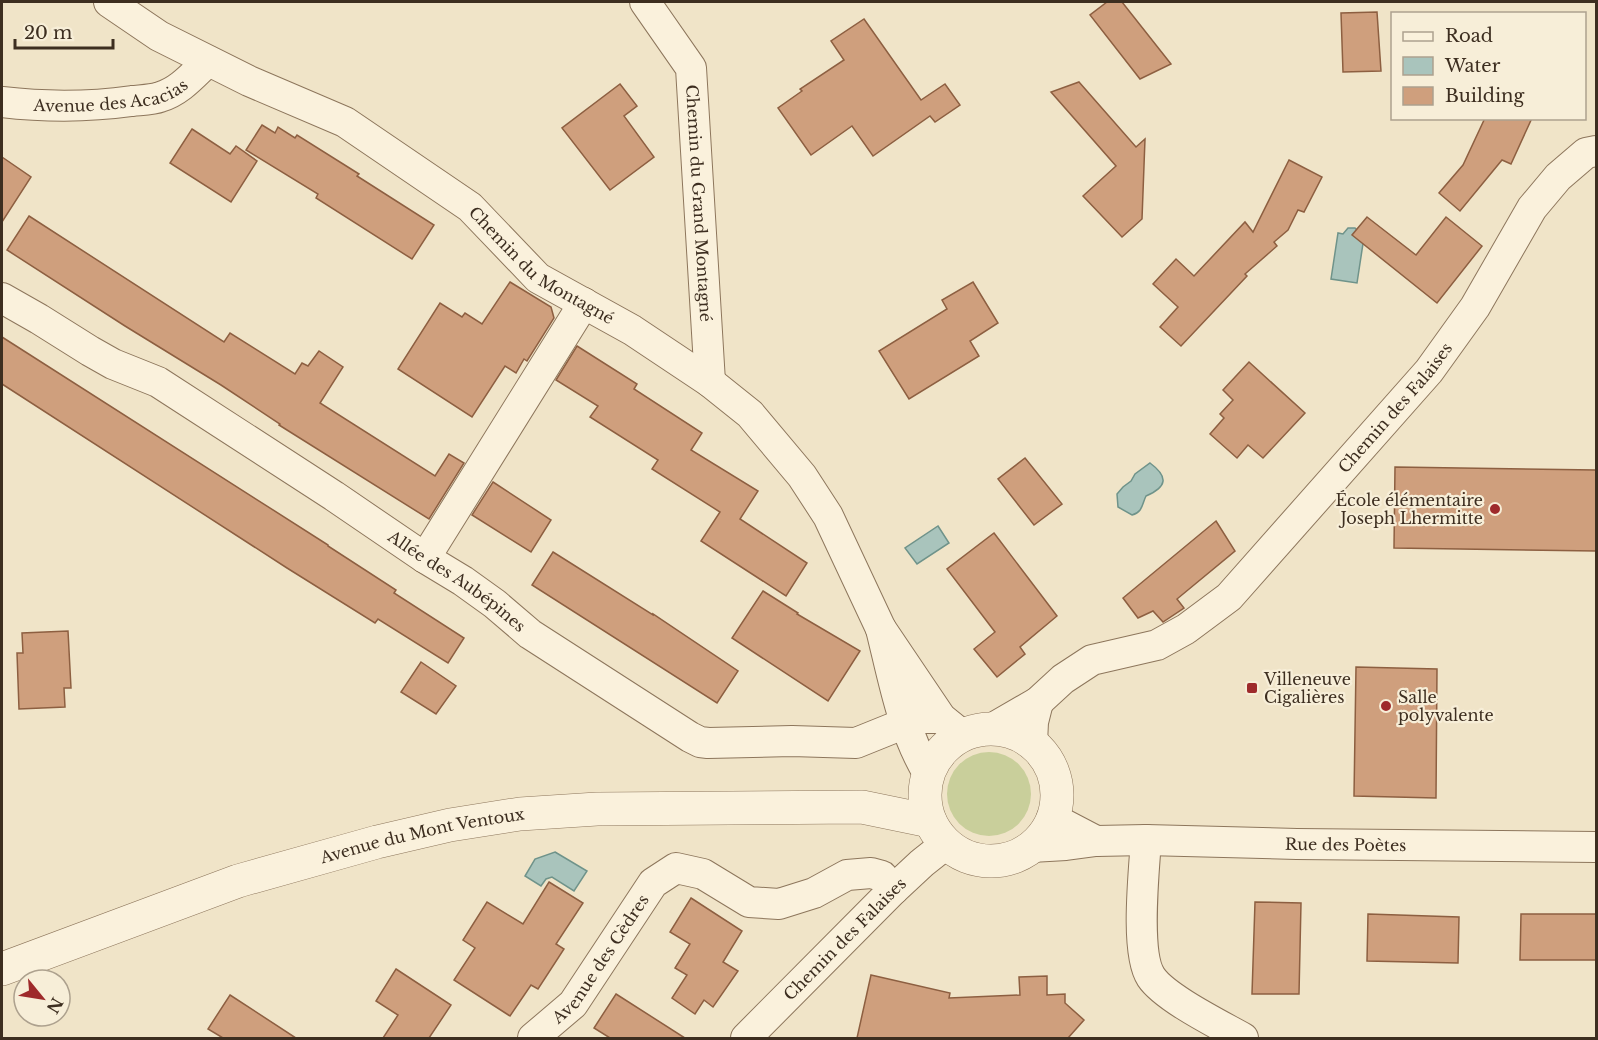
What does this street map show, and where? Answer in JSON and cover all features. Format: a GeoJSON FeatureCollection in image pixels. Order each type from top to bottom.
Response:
{"type":"FeatureCollection","features":[{"type":"Feature","properties":{"kind":"street","name":"Chemin du Montagné"},"geometry":{"type":"LineString","coordinates":[[109,2],[159,36],[208,61],[345,122],[470,207],[538,278],[632,330],[710,382],[750,414],[802,476],[828,516],[881,629],[906,723],[919,757],[932,807]]}},
{"type":"Feature","properties":{"kind":"street","name":"Chemin du Grand Montagné"},"geometry":{"type":"LineString","coordinates":[[645,2],[691,68],[710,382]]}},
{"type":"Feature","properties":{"kind":"street","name":"Avenue des Acacias"},"geometry":{"type":"LineString","coordinates":[[2,102],[34,106],[72,106],[105,105],[159,98],[182,86],[208,61]]}},
{"type":"Feature","properties":{"kind":"street","name":"Chemin des Falaises"},"geometry":{"type":"LineString","coordinates":[[993,728],[1038,702],[1063,679],[1092,660],[1156,645],[1186,628],[1229,597],[1429,371],[1475,307],[1539,200],[1558,177],[1586,153],[1596,151]]}},
{"type":"Feature","properties":{"kind":"street","name":"Allée des Aubépines"},"geometry":{"type":"LineString","coordinates":[[2,298],[113,364],[158,382],[334,495],[425,558],[464,581],[530,634],[700,742],[856,743],[918,718],[951,726]]}},
{"type":"Feature","properties":{"kind":"street"},"geometry":{"type":"LineString","coordinates":[[425,558],[584,303]]}},
{"type":"Feature","properties":{"kind":"street","name":"Chemin du Montagné"},"geometry":{"type":"LineString","coordinates":[[881,629],[951,726]]}},
{"type":"Feature","properties":{"kind":"street"},"geometry":{"type":"LineString","coordinates":[[1032,743],[1033,722],[1038,702]]}},
{"type":"Feature","properties":{"kind":"street"},"geometry":{"type":"LineString","coordinates":[[951,726],[977,730],[993,728],[1014,732],[1032,743],[1044,755],[1052,770],[1056,786],[1056,802],[1052,818],[1043,834],[1031,847],[1015,856],[997,860],[979,860],[962,854],[932,807],[941,750],[951,726]]}},
{"type":"Feature","properties":{"kind":"street","name":"Chemin des Falaises"},"geometry":{"type":"LineString","coordinates":[[746,1038],[922,863],[932,807]]}},
{"type":"Feature","properties":{"kind":"street","name":"Avenue du Mont Ventoux"},"geometry":{"type":"LineString","coordinates":[[2,969],[238,881],[377,842],[450,825],[520,814],[597,809],[932,807]]}},
{"type":"Feature","properties":{"kind":"street","name":"Rue des Poètes"},"geometry":{"type":"LineString","coordinates":[[1052,818],[1095,841]]}},
{"type":"Feature","properties":{"kind":"street"},"geometry":{"type":"LineString","coordinates":[[1146,840],[1142,921],[1144,955],[1151,977],[1168,994],[1243,1038]]}},
{"type":"Feature","properties":{"kind":"street","name":"Rue des Poètes"},"geometry":{"type":"LineString","coordinates":[[1031,847],[1095,841],[1146,840],[1297,844],[1596,846]]}},
{"type":"Feature","properties":{"kind":"street","name":"Avenue des Cèdres"},"geometry":{"type":"LineString","coordinates":[[533,1038],[573,1004],[653,883],[676,868],[703,874],[749,902],[780,904],[814,893],[847,875],[871,873],[882,876],[893,890]]}},
{"type":"Feature","properties":{"kind":"green space"},"geometry":{"type":"Polygon","coordinates":[[[989,752],[1005,755],[1019,764],[1028,778],[1031,794],[1028,810],[1019,824],[1005,833],[989,836],[973,833],[959,824],[950,810],[947,794],[950,778],[959,764],[973,755],[989,752]]]}},
{"type":"Feature","properties":{"kind":"water"},"geometry":{"type":"Polygon","coordinates":[[[1348,228],[1355,228],[1364,237],[1357,283],[1331,279],[1338,233],[1343,234],[1348,228]]]}},
{"type":"Feature","properties":{"kind":"water"},"geometry":{"type":"Polygon","coordinates":[[[1150,463],[1163,477],[1162,485],[1146,496],[1140,510],[1132,515],[1118,507],[1117,494],[1135,474],[1150,463]]]}},
{"type":"Feature","properties":{"kind":"water"},"geometry":{"type":"Polygon","coordinates":[[[938,526],[949,543],[917,564],[905,548],[938,526]]]}},
{"type":"Feature","properties":{"kind":"water"},"geometry":{"type":"Polygon","coordinates":[[[555,852],[587,871],[574,891],[552,877],[546,879],[541,886],[525,876],[535,859],[555,852]]]}},
{"type":"Feature","properties":{"kind":"building"},"geometry":{"type":"Polygon","coordinates":[[[1107,2],[1122,2],[1171,64],[1140,79],[1090,15],[1107,2]]]}},
{"type":"Feature","properties":{"kind":"building"},"geometry":{"type":"Polygon","coordinates":[[[1377,12],[1381,71],[1343,72],[1341,13],[1377,12]]]}},
{"type":"Feature","properties":{"kind":"building"},"geometry":{"type":"Polygon","coordinates":[[[864,19],[921,100],[945,84],[960,105],[935,122],[930,116],[873,156],[852,126],[811,155],[778,108],[802,91],[800,89],[844,60],[831,41],[864,19]]]}},
{"type":"Feature","properties":{"kind":"building"},"geometry":{"type":"Polygon","coordinates":[[[1079,82],[1136,147],[1145,139],[1142,219],[1122,237],[1083,196],[1116,166],[1051,92],[1079,82]]]}},
{"type":"Feature","properties":{"kind":"building"},"geometry":{"type":"Polygon","coordinates":[[[620,84],[637,106],[624,116],[654,157],[610,190],[562,128],[620,84]]]}},
{"type":"Feature","properties":{"kind":"building"},"geometry":{"type":"Polygon","coordinates":[[[1484,120],[1531,120],[1511,164],[1502,160],[1460,211],[1439,193],[1463,165],[1484,120]]]}},
{"type":"Feature","properties":{"kind":"building"},"geometry":{"type":"Polygon","coordinates":[[[262,125],[275,133],[278,127],[295,138],[297,135],[434,225],[412,259],[316,198],[318,194],[246,150],[262,125]]]}},
{"type":"Feature","properties":{"kind":"building"},"geometry":{"type":"Polygon","coordinates":[[[192,129],[230,154],[236,146],[257,161],[231,202],[170,163],[192,129]]]}},
{"type":"Feature","properties":{"kind":"building"},"geometry":{"type":"Polygon","coordinates":[[[2,157],[31,177],[2,222],[2,157]]]}},
{"type":"Feature","properties":{"kind":"building"},"geometry":{"type":"Polygon","coordinates":[[[1289,160],[1322,177],[1304,212],[1298,210],[1288,230],[1274,242],[1277,246],[1245,274],[1247,276],[1181,346],[1160,327],[1178,307],[1153,284],[1176,259],[1194,276],[1245,222],[1253,232],[1289,160]]]}},
{"type":"Feature","properties":{"kind":"building"},"geometry":{"type":"Polygon","coordinates":[[[29,216],[224,342],[230,333],[295,374],[302,363],[308,366],[319,351],[343,367],[320,403],[435,476],[449,454],[464,463],[429,519],[7,250],[29,216]]]}},
{"type":"Feature","properties":{"kind":"building"},"geometry":{"type":"Polygon","coordinates":[[[1367,217],[1416,255],[1446,217],[1482,246],[1437,303],[1352,235],[1367,217]]]}},
{"type":"Feature","properties":{"kind":"building"},"geometry":{"type":"Polygon","coordinates":[[[510,282],[551,307],[554,318],[527,361],[524,359],[516,373],[505,366],[472,417],[398,369],[440,303],[462,317],[465,313],[482,324],[510,282]]]}},
{"type":"Feature","properties":{"kind":"building"},"geometry":{"type":"Polygon","coordinates":[[[973,282],[998,323],[970,341],[979,356],[909,399],[879,351],[947,309],[942,300],[973,282]]]}},
{"type":"Feature","properties":{"kind":"building"},"geometry":{"type":"Polygon","coordinates":[[[2,337],[328,545],[396,590],[394,593],[464,638],[448,663],[378,619],[375,623],[287,568],[2,384],[2,337]]]}},
{"type":"Feature","properties":{"kind":"building"},"geometry":{"type":"Polygon","coordinates":[[[577,346],[637,384],[634,389],[702,433],[691,450],[758,491],[740,519],[807,563],[786,596],[701,541],[720,512],[652,469],[658,460],[590,417],[598,406],[556,380],[577,346]]]}},
{"type":"Feature","properties":{"kind":"building"},"geometry":{"type":"Polygon","coordinates":[[[1249,362],[1305,413],[1263,458],[1248,445],[1237,458],[1210,434],[1224,418],[1220,414],[1233,400],[1223,390],[1249,362]]]}},
{"type":"Feature","properties":{"kind":"building"},"geometry":{"type":"Polygon","coordinates":[[[1025,458],[1062,504],[1034,525],[998,479],[1025,458]]]}},
{"type":"Feature","properties":{"kind":"building","name":"École élémentaire Joseph Lhermitte"},"geometry":{"type":"Polygon","coordinates":[[[1395,467],[1596,470],[1596,551],[1394,548],[1395,467]]]}},
{"type":"Feature","properties":{"kind":"building"},"geometry":{"type":"Polygon","coordinates":[[[493,482],[551,520],[531,552],[472,515],[493,482]]]}},
{"type":"Feature","properties":{"kind":"building"},"geometry":{"type":"Polygon","coordinates":[[[1216,521],[1235,551],[1177,599],[1184,608],[1163,622],[1153,611],[1138,618],[1123,598],[1216,521]]]}},
{"type":"Feature","properties":{"kind":"building"},"geometry":{"type":"Polygon","coordinates":[[[994,533],[1057,616],[1020,647],[1025,654],[997,677],[974,649],[995,632],[947,569],[994,533]]]}},
{"type":"Feature","properties":{"kind":"building"},"geometry":{"type":"Polygon","coordinates":[[[553,552],[653,614],[738,671],[717,703],[532,585],[553,552]]]}},
{"type":"Feature","properties":{"kind":"building"},"geometry":{"type":"Polygon","coordinates":[[[763,591],[860,651],[828,701],[732,638],[763,591]]]}},
{"type":"Feature","properties":{"kind":"building"},"geometry":{"type":"Polygon","coordinates":[[[68,631],[71,688],[64,688],[65,707],[19,709],[17,653],[23,653],[22,633],[68,631]]]}},
{"type":"Feature","properties":{"kind":"building"},"geometry":{"type":"Polygon","coordinates":[[[421,662],[456,686],[436,714],[401,692],[421,662]]]}},
{"type":"Feature","properties":{"kind":"building"},"geometry":{"type":"Polygon","coordinates":[[[1356,667],[1437,669],[1436,798],[1354,796],[1356,667]]]}},
{"type":"Feature","properties":{"kind":"building"},"geometry":{"type":"Polygon","coordinates":[[[549,882],[583,903],[556,944],[564,949],[538,989],[531,985],[510,1016],[454,980],[475,948],[463,940],[487,902],[523,924],[549,882]]]}},
{"type":"Feature","properties":{"kind":"building"},"geometry":{"type":"Polygon","coordinates":[[[691,898],[742,931],[723,962],[738,971],[713,1007],[704,1000],[695,1014],[672,998],[687,975],[675,968],[690,944],[670,932],[691,898]]]}},
{"type":"Feature","properties":{"kind":"building"},"geometry":{"type":"Polygon","coordinates":[[[1255,902],[1301,903],[1299,994],[1252,994],[1255,902]]]}},
{"type":"Feature","properties":{"kind":"building"},"geometry":{"type":"Polygon","coordinates":[[[1368,914],[1459,917],[1458,963],[1367,961],[1368,914]]]}},
{"type":"Feature","properties":{"kind":"building"},"geometry":{"type":"Polygon","coordinates":[[[1521,914],[1596,914],[1596,960],[1520,960],[1521,914]]]}},
{"type":"Feature","properties":{"kind":"building"},"geometry":{"type":"Polygon","coordinates":[[[396,969],[451,1005],[429,1038],[383,1038],[398,1015],[376,1001],[396,969]]]}},
{"type":"Feature","properties":{"kind":"building"},"geometry":{"type":"Polygon","coordinates":[[[871,975],[950,993],[949,998],[1020,995],[1019,977],[1047,976],[1047,995],[1065,994],[1065,1003],[1084,1020],[1068,1038],[857,1038],[871,975]]]}},
{"type":"Feature","properties":{"kind":"building"},"geometry":{"type":"Polygon","coordinates":[[[616,994],[685,1038],[610,1038],[594,1028],[616,994]]]}},
{"type":"Feature","properties":{"kind":"building"},"geometry":{"type":"Polygon","coordinates":[[[230,995],[296,1038],[223,1038],[208,1029],[230,995]]]}},
{"type":"Feature","properties":{"kind":"place","name":"École élémentaire Joseph Lhermitte"},"geometry":{"type":"Point","coordinates":[1495,509]}},
{"type":"Feature","properties":{"kind":"place","name":"Villeneuve Cigalières"},"geometry":{"type":"Point","coordinates":[1252,688]}},
{"type":"Feature","properties":{"kind":"place","name":"Salle polyvalente"},"geometry":{"type":"Point","coordinates":[1386,706]}}]}
